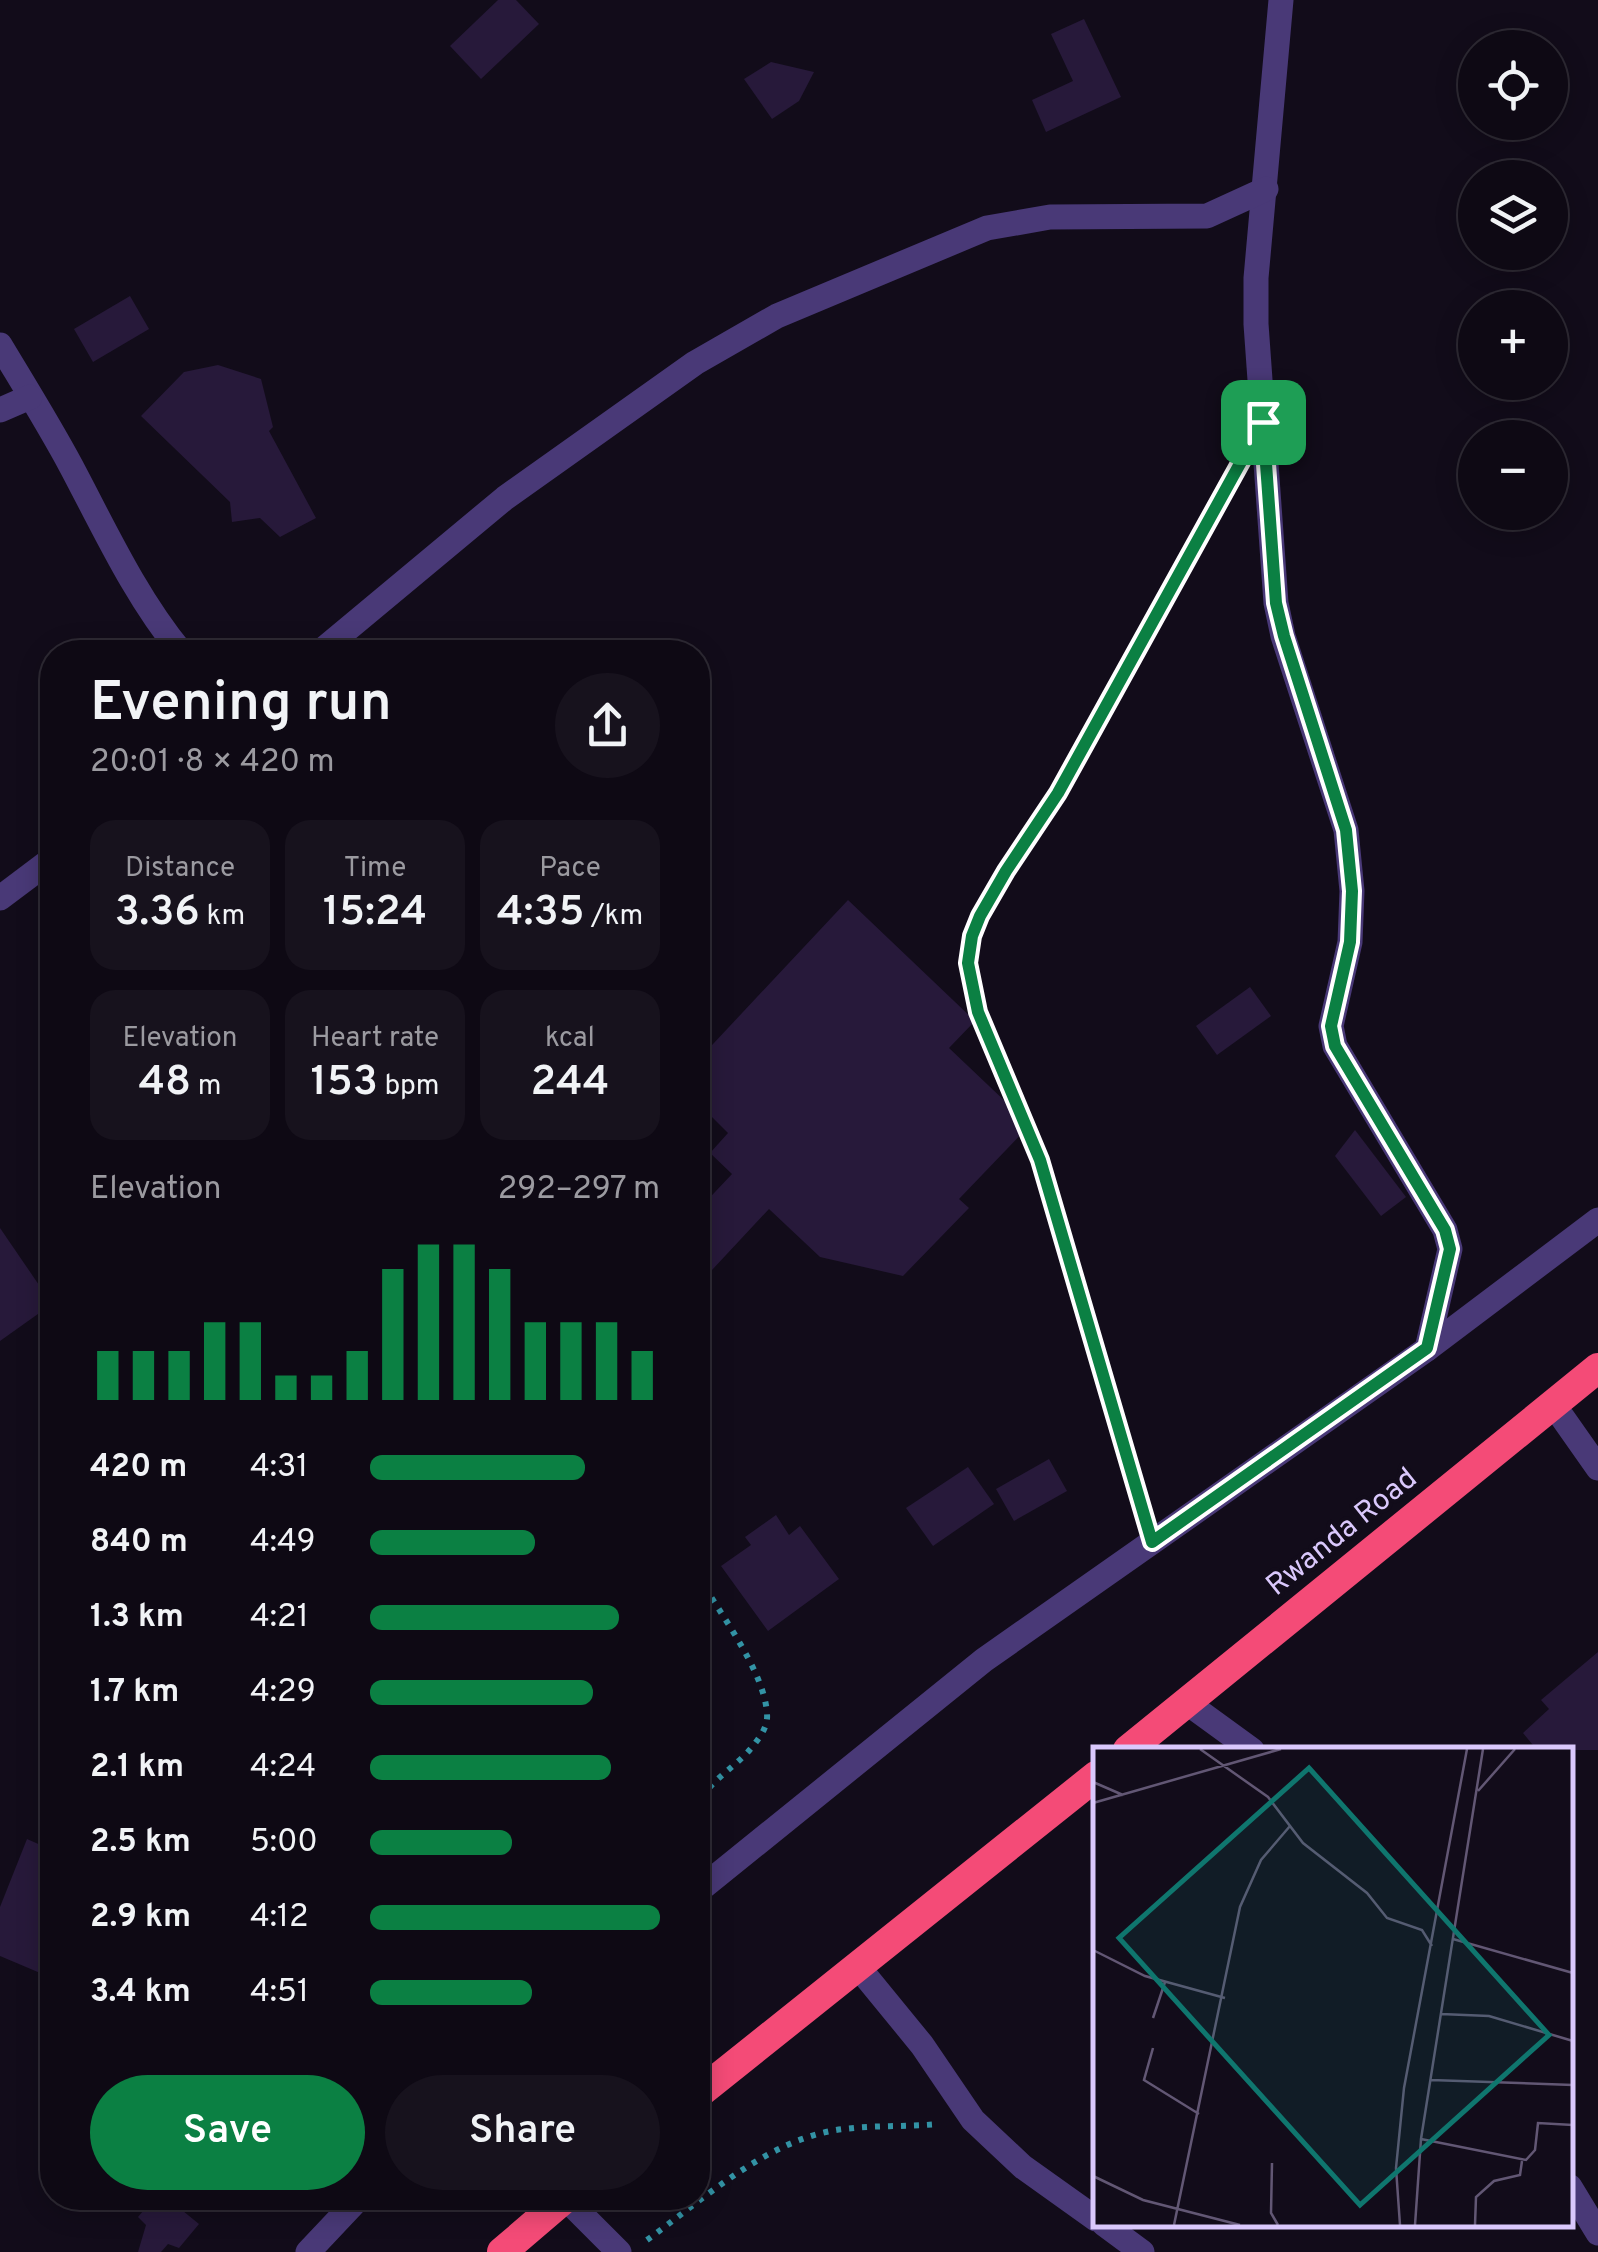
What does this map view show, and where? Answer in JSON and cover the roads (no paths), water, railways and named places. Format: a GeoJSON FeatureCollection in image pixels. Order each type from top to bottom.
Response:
{"type":"FeatureCollection","features":[{"type":"Feature","properties":{"kind":"highway","name":"Rwanda Road"},"geometry":{"type":"LineString","coordinates":[[1132,1747],[1598,1368]]}},
{"type":"Feature","properties":{"kind":"highway"},"geometry":{"type":"LineString","coordinates":[[710,2085],[1093,1778]]}},
{"type":"Feature","properties":{"kind":"highway"},"geometry":{"type":"LineString","coordinates":[[502,2252],[551,2210]]}},
{"type":"Feature","properties":{"kind":"street"},"geometry":{"type":"LineString","coordinates":[[1281,0],[1256,278],[1276,603],[1346,830],[1352,891],[1350,942],[1331,1026],[1335,1046],[1445,1230],[1450,1249],[1427,1348]]}},
{"type":"Feature","properties":{"kind":"street"},"geometry":{"type":"LineString","coordinates":[[334,640],[504,498],[695,363],[777,316],[987,228],[1050,217],[1206,216],[1266,188]]}},
{"type":"Feature","properties":{"kind":"street"},"geometry":{"type":"LineString","coordinates":[[0,345],[68,460],[130,579],[172,640]]}},
{"type":"Feature","properties":{"kind":"street"},"geometry":{"type":"LineString","coordinates":[[0,410],[30,396]]}},
{"type":"Feature","properties":{"kind":"street"},"geometry":{"type":"LineString","coordinates":[[0,898],[40,868]]}},
{"type":"Feature","properties":{"kind":"street"},"geometry":{"type":"LineString","coordinates":[[710,1880],[984,1660],[1427,1348],[1598,1220]]}},
{"type":"Feature","properties":{"kind":"street"},"geometry":{"type":"LineString","coordinates":[[1553,1404],[1598,1468]]}},
{"type":"Feature","properties":{"kind":"street"},"geometry":{"type":"LineString","coordinates":[[1186,1702],[1248,1747]]}},
{"type":"Feature","properties":{"kind":"street"},"geometry":{"type":"LineString","coordinates":[[859,1968],[922,2045],[973,2120],[1022,2168],[1093,2217]]}},
{"type":"Feature","properties":{"kind":"street"},"geometry":{"type":"LineString","coordinates":[[1573,2192],[1598,2232]]}},
{"type":"Feature","properties":{"kind":"street"},"geometry":{"type":"LineString","coordinates":[[308,2252],[348,2210]]}},
{"type":"Feature","properties":{"kind":"street"},"geometry":{"type":"LineString","coordinates":[[577,2210],[618,2252]]}},
{"type":"Feature","properties":{"kind":"street"},"geometry":{"type":"LineString","coordinates":[[1108,2227],[1142,2252]]}}]}
